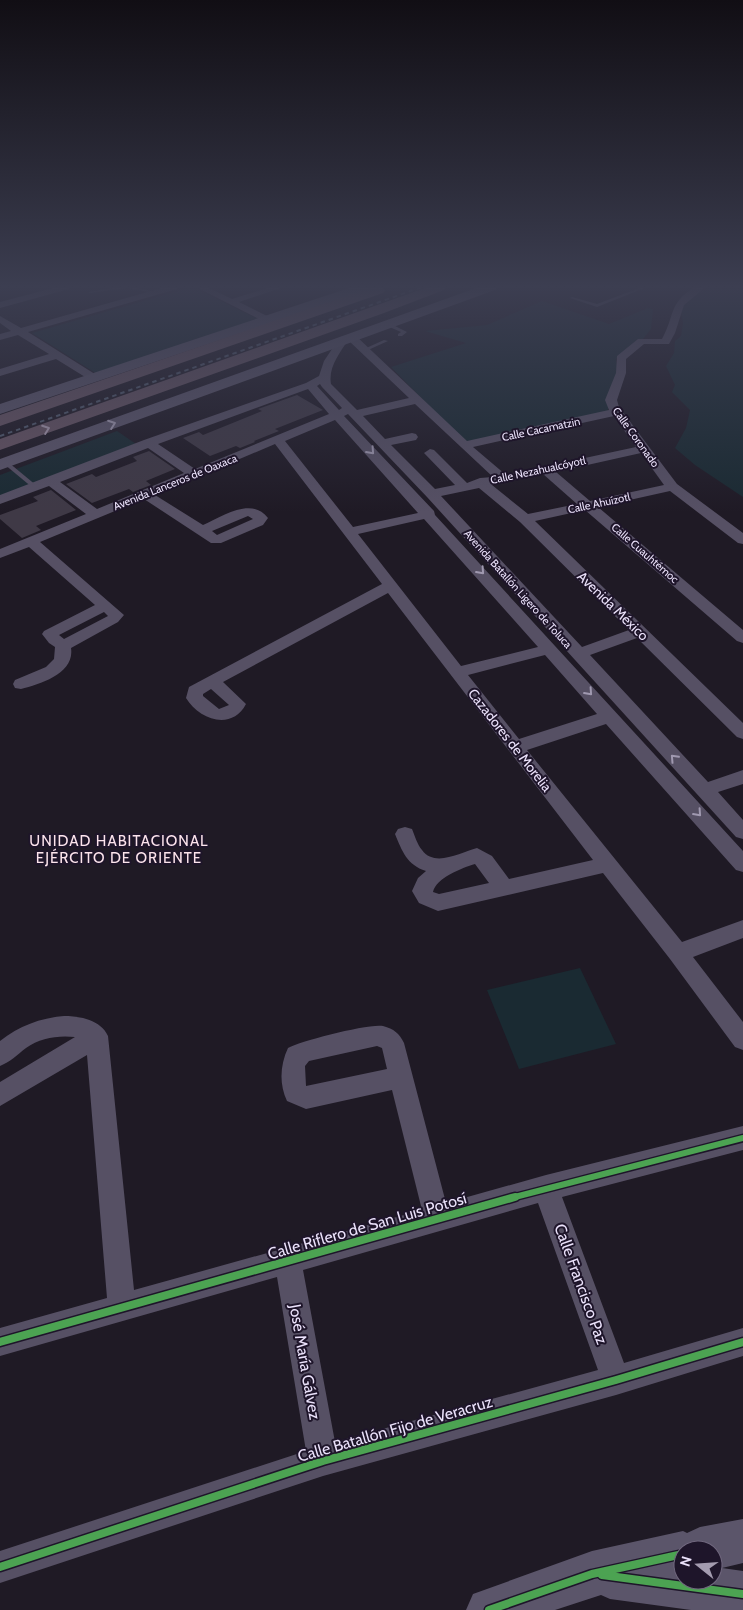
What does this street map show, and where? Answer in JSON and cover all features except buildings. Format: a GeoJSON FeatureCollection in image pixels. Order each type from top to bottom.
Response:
{"type":"FeatureCollection","features":[{"type":"Feature","properties":{"kind":"highway"},"geometry":{"type":"LineString","coordinates":[[0,421],[171,362]]}},
{"type":"Feature","properties":{"kind":"highway"},"geometry":{"type":"LineString","coordinates":[[0,445],[233,362]]}},
{"type":"Feature","properties":{"kind":"main road"},"geometry":{"type":"LineString","coordinates":[[0,409],[141,362]]}},
{"type":"Feature","properties":{"kind":"main road"},"geometry":{"type":"LineString","coordinates":[[3,464],[281,362]]}},
{"type":"Feature","properties":{"kind":"main road"},"geometry":{"type":"LineString","coordinates":[[723,1545],[743,1540]]}},
{"type":"Feature","properties":{"kind":"main road"},"geometry":{"type":"LineString","coordinates":[[489,1610],[592,1574],[673,1556]]}},
{"type":"Feature","properties":{"kind":"main road"},"geometry":{"type":"LineString","coordinates":[[592,1574],[743,1594]]}},
{"type":"Feature","properties":{"kind":"street"},"geometry":{"type":"LineString","coordinates":[[0,373],[35,362]]}},
{"type":"Feature","properties":{"kind":"street"},"geometry":{"type":"LineString","coordinates":[[69,362],[94,378]]}},
{"type":"Feature","properties":{"kind":"street"},"geometry":{"type":"LineString","coordinates":[[0,500],[148,443],[310,385],[324,378],[330,362]]}},
{"type":"Feature","properties":{"kind":"street"},"geometry":{"type":"LineString","coordinates":[[379,362],[464,445],[502,478]]}},
{"type":"Feature","properties":{"kind":"street","name":"Calle Coronado"},"geometry":{"type":"LineString","coordinates":[[621,362],[621,373],[611,400],[613,407],[672,487],[743,540]]}},
{"type":"Feature","properties":{"kind":"street","name":"Avenida Batallón Ligero de Toluca"},"geometry":{"type":"LineString","coordinates":[[324,378],[326,385],[429,514],[743,864]]}},
{"type":"Feature","properties":{"kind":"street","name":"Avenida Batallón Ligero de Toluca"},"geometry":{"type":"LineString","coordinates":[[310,385],[348,412],[384,443],[743,832]]}},
{"type":"Feature","properties":{"kind":"street","name":"Avenida Lanceros de Oaxaca"},"geometry":{"type":"LineString","coordinates":[[0,554],[348,412],[418,400]]}},
{"type":"Feature","properties":{"kind":"street","name":"Calle Cacamatzin"},"geometry":{"type":"LineString","coordinates":[[464,445],[617,412]]}},
{"type":"Feature","properties":{"kind":"street"},"geometry":{"type":"LineString","coordinates":[[384,443],[412,437]]}},
{"type":"Feature","properties":{"kind":"street","name":"Cazadores de Morelia"},"geometry":{"type":"LineString","coordinates":[[278,440],[515,747],[678,953],[743,1040]]}},
{"type":"Feature","properties":{"kind":"street"},"geometry":{"type":"LineString","coordinates":[[148,443],[194,474]]}},
{"type":"Feature","properties":{"kind":"street","name":"Calle Nezahualcóyotl"},"geometry":{"type":"LineString","coordinates":[[432,494],[545,468],[644,449]]}},
{"type":"Feature","properties":{"kind":"street"},"geometry":{"type":"LineString","coordinates":[[430,453],[463,486]]}},
{"type":"Feature","properties":{"kind":"street","name":"Calle Cuauhtémoc"},"geometry":{"type":"LineString","coordinates":[[545,468],[743,638]]}},
{"type":"Feature","properties":{"kind":"street"},"geometry":{"type":"LineString","coordinates":[[51,481],[96,515]]}},
{"type":"Feature","properties":{"kind":"street","name":"Avenida México"},"geometry":{"type":"LineString","coordinates":[[480,482],[525,519],[743,733]]}},
{"type":"Feature","properties":{"kind":"street","name":"Calle Ahuízotl"},"geometry":{"type":"LineString","coordinates":[[525,519],[672,487]]}},
{"type":"Feature","properties":{"kind":"street"},"geometry":{"type":"LineString","coordinates":[[146,494],[201,531]]}},
{"type":"Feature","properties":{"kind":"street"},"geometry":{"type":"LineString","coordinates":[[350,532],[429,514]]}},
{"type":"Feature","properties":{"kind":"street"},"geometry":{"type":"LineString","coordinates":[[21,684],[59,665],[65,659],[66,653],[63,644],[50,634],[104,606],[31,542]]}},
{"type":"Feature","properties":{"kind":"street"},"geometry":{"type":"LineString","coordinates":[[212,681],[390,586]]}},
{"type":"Feature","properties":{"kind":"street"},"geometry":{"type":"LineString","coordinates":[[577,654],[640,631]]}},
{"type":"Feature","properties":{"kind":"street"},"geometry":{"type":"LineString","coordinates":[[458,672],[550,649]]}},
{"type":"Feature","properties":{"kind":"street"},"geometry":{"type":"LineString","coordinates":[[515,747],[610,716]]}},
{"type":"Feature","properties":{"kind":"street"},"geometry":{"type":"LineString","coordinates":[[704,790],[743,777]]}},
{"type":"Feature","properties":{"kind":"street"},"geometry":{"type":"LineString","coordinates":[[405,834],[413,855],[420,862],[428,865],[447,866]]}},
{"type":"Feature","properties":{"kind":"street"},"geometry":{"type":"LineString","coordinates":[[504,888],[482,858],[472,857],[447,866],[431,876],[423,887],[423,894],[428,900],[438,903],[504,888],[608,864]]}},
{"type":"Feature","properties":{"kind":"street"},"geometry":{"type":"LineString","coordinates":[[678,953],[743,929]]}},
{"type":"Feature","properties":{"kind":"street"},"geometry":{"type":"LineString","coordinates":[[0,1055],[28,1035],[43,1029],[63,1026],[85,1028],[97,1036]]}},
{"type":"Feature","properties":{"kind":"street"},"geometry":{"type":"LineString","coordinates":[[0,1095],[97,1036]]}},
{"type":"Feature","properties":{"kind":"street"},"geometry":{"type":"LineString","coordinates":[[97,1036],[122,1307]]}},
{"type":"Feature","properties":{"kind":"street"},"geometry":{"type":"LineString","coordinates":[[400,1077],[437,1218]]}},
{"type":"Feature","properties":{"kind":"street","name":"Calle Riflero de San Luis Potosí"},"geometry":{"type":"LineString","coordinates":[[0,1342],[546,1188],[743,1138]]}},
{"type":"Feature","properties":{"kind":"street","name":"Calle Francisco Paz"},"geometry":{"type":"LineString","coordinates":[[546,1188],[616,1380]]}},
{"type":"Feature","properties":{"kind":"street","name":"José María Gálvez"},"geometry":{"type":"LineString","coordinates":[[288,1262],[322,1461]]}},
{"type":"Feature","properties":{"kind":"street","name":"Calle Batallón Fijo de Veracruz"},"geometry":{"type":"LineString","coordinates":[[0,1567],[322,1461],[616,1380],[743,1342]]}},
{"type":"Feature","properties":{"kind":"lane"},"geometry":{"type":"LineString","coordinates":[[3,464],[35,487]]}},
{"type":"Feature","properties":{"kind":"shaded area"},"geometry":{"type":"Polygon","coordinates":[[[78,362],[133,362],[97,374],[78,362]]]}},
{"type":"Feature","properties":{"kind":"shaded area"},"geometry":{"type":"Polygon","coordinates":[[[406,362],[616,362],[618,373],[607,413],[466,444],[391,367],[406,362]]]}},
{"type":"Feature","properties":{"kind":"shaded area"},"geometry":{"type":"Polygon","coordinates":[[[668,362],[743,362],[743,497],[695,465],[675,448],[686,428],[690,410],[672,392],[675,385],[666,366],[668,362]]]}},
{"type":"Feature","properties":{"kind":"shaded area"},"geometry":{"type":"Polygon","coordinates":[[[117,431],[136,444],[0,496],[0,475],[117,431]]]}},
{"type":"Feature","properties":{"kind":"shaded area"},"geometry":{"type":"Polygon","coordinates":[[[580,968],[616,1044],[519,1069],[487,990],[580,968]]]}},
{"type":"Feature","properties":{"kind":"railway"},"geometry":{"type":"LineString","coordinates":[[0,436],[209,362]]}},
{"type":"Feature","properties":{"kind":"cycle path"},"geometry":{"type":"LineString","coordinates":[[0,1342],[546,1188],[743,1138]]}},
{"type":"Feature","properties":{"kind":"cycle path"},"geometry":{"type":"LineString","coordinates":[[0,1567],[323,1461],[616,1380],[743,1342]]}},
{"type":"Feature","properties":{"kind":"cycle path"},"geometry":{"type":"LineString","coordinates":[[489,1610],[592,1574],[673,1556]]}},
{"type":"Feature","properties":{"kind":"cycle path"},"geometry":{"type":"LineString","coordinates":[[602,1575],[743,1594]]}},
{"type":"Feature","properties":{"kind":"district","name":"UNIDAD HABITACIONAL EJÉRCITO DE ORIENTE"},"geometry":{"type":"Point","coordinates":[119,850]}}]}
